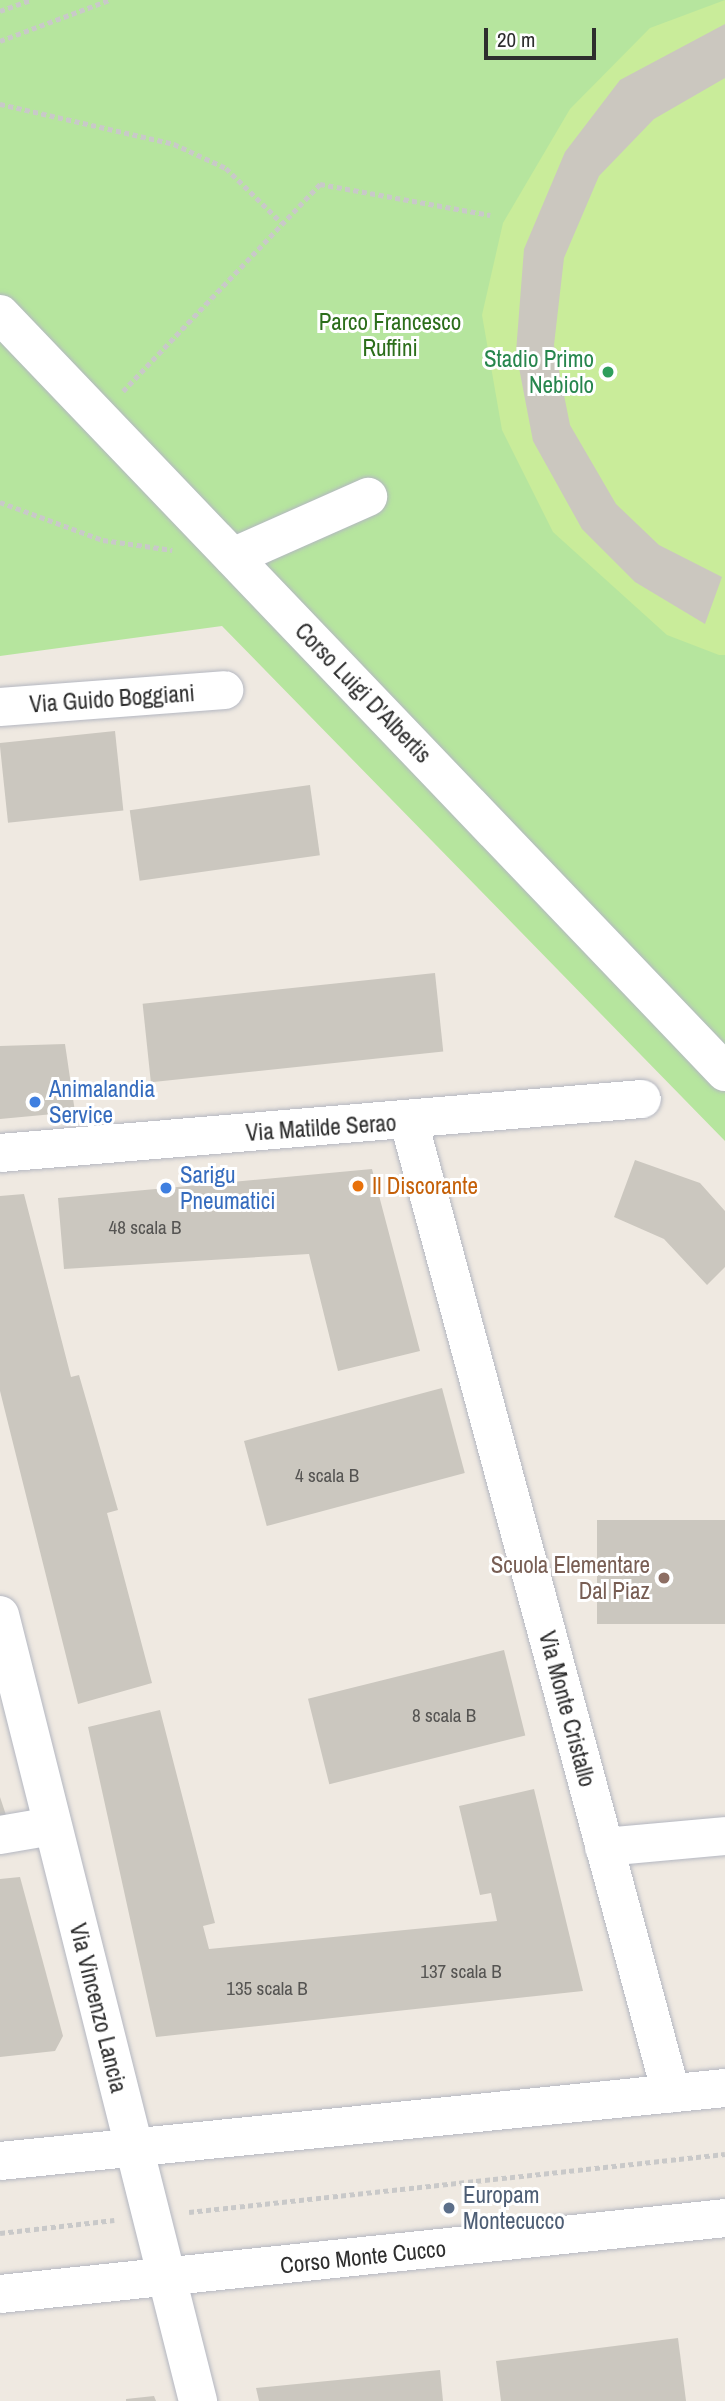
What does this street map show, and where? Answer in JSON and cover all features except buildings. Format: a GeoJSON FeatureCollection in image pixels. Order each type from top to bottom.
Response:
{"type":"FeatureCollection","features":[{"type":"Feature","properties":{"kind":"street","name":"Corso Luigi D'Albertis"},"geometry":{"type":"LineString","coordinates":[[0,314],[725,1072]]}},
{"type":"Feature","properties":{"kind":"street"},"geometry":{"type":"LineString","coordinates":[[224,549],[368,497]]}},
{"type":"Feature","properties":{"kind":"street","name":"Via Guido Boggiani"},"geometry":{"type":"LineString","coordinates":[[0,708],[224,690]]}},
{"type":"Feature","properties":{"kind":"street","name":"Via Matilde Serao"},"geometry":{"type":"LineString","coordinates":[[0,1153],[408,1122],[642,1099]]}},
{"type":"Feature","properties":{"kind":"street","name":"Via Monte Cristallo"},"geometry":{"type":"LineString","coordinates":[[408,1122],[671,2093]]}},
{"type":"Feature","properties":{"kind":"street","name":"Via Vincenzo Lancia"},"geometry":{"type":"LineString","coordinates":[[0,1615],[198,2401]]}},
{"type":"Feature","properties":{"kind":"street"},"geometry":{"type":"LineString","coordinates":[[0,1835],[52,1826]]}},
{"type":"Feature","properties":{"kind":"street"},"geometry":{"type":"LineString","coordinates":[[604,1847],[725,1836]]}},
{"type":"Feature","properties":{"kind":"street"},"geometry":{"type":"LineString","coordinates":[[0,2161],[725,2088]]}},
{"type":"Feature","properties":{"kind":"street","name":"Corso Monte Cucco"},"geometry":{"type":"LineString","coordinates":[[0,2294],[725,2218]]}},
{"type":"Feature","properties":{"kind":"path"},"geometry":{"type":"LineString","coordinates":[[0,11],[30,0]]}},
{"type":"Feature","properties":{"kind":"path"},"geometry":{"type":"LineString","coordinates":[[0,41],[109,0]]}},
{"type":"Feature","properties":{"kind":"path"},"geometry":{"type":"LineString","coordinates":[[0,104],[174,144],[226,168],[282,223]]}},
{"type":"Feature","properties":{"kind":"path"},"geometry":{"type":"LineString","coordinates":[[99,417],[320,184],[490,215]]}},
{"type":"Feature","properties":{"kind":"path"},"geometry":{"type":"LineString","coordinates":[[0,502],[103,540],[160,553],[224,549]]}},
{"type":"Feature","properties":{"kind":"path"},"geometry":{"type":"LineString","coordinates":[[0,2233],[725,2154]]}},
{"type":"Feature","properties":{"kind":"green space","name":"Parco Francesco Ruffini"},"geometry":{"type":"Polygon","coordinates":[[[0,0],[725,0],[725,1141],[222,626],[0,656],[0,0]]]}},
{"type":"Feature","properties":{"kind":"green space","name":"Stadio Primo Nebiolo"},"geometry":{"type":"Polygon","coordinates":[[[725,0],[725,655],[719,655],[667,635],[553,532],[502,430],[482,315],[503,223],[570,109],[650,28],[725,0]]]}},
{"type":"Feature","properties":{"kind":"place","name":"Stadio Primo Nebiolo"},"geometry":{"type":"Point","coordinates":[608,372]}},
{"type":"Feature","properties":{"kind":"place","name":"Animalandia Service"},"geometry":{"type":"Point","coordinates":[35,1102]}},
{"type":"Feature","properties":{"kind":"place","name":"Il Discorante"},"geometry":{"type":"Point","coordinates":[358,1186]}},
{"type":"Feature","properties":{"kind":"place","name":"Sarigu Pneumatici"},"geometry":{"type":"Point","coordinates":[166,1188]}},
{"type":"Feature","properties":{"kind":"place","name":"Scuola Elementare Dal Piaz"},"geometry":{"type":"Point","coordinates":[664,1578]}},
{"type":"Feature","properties":{"kind":"place","name":"Europam Montecucco"},"geometry":{"type":"Point","coordinates":[449,2208]}}]}
